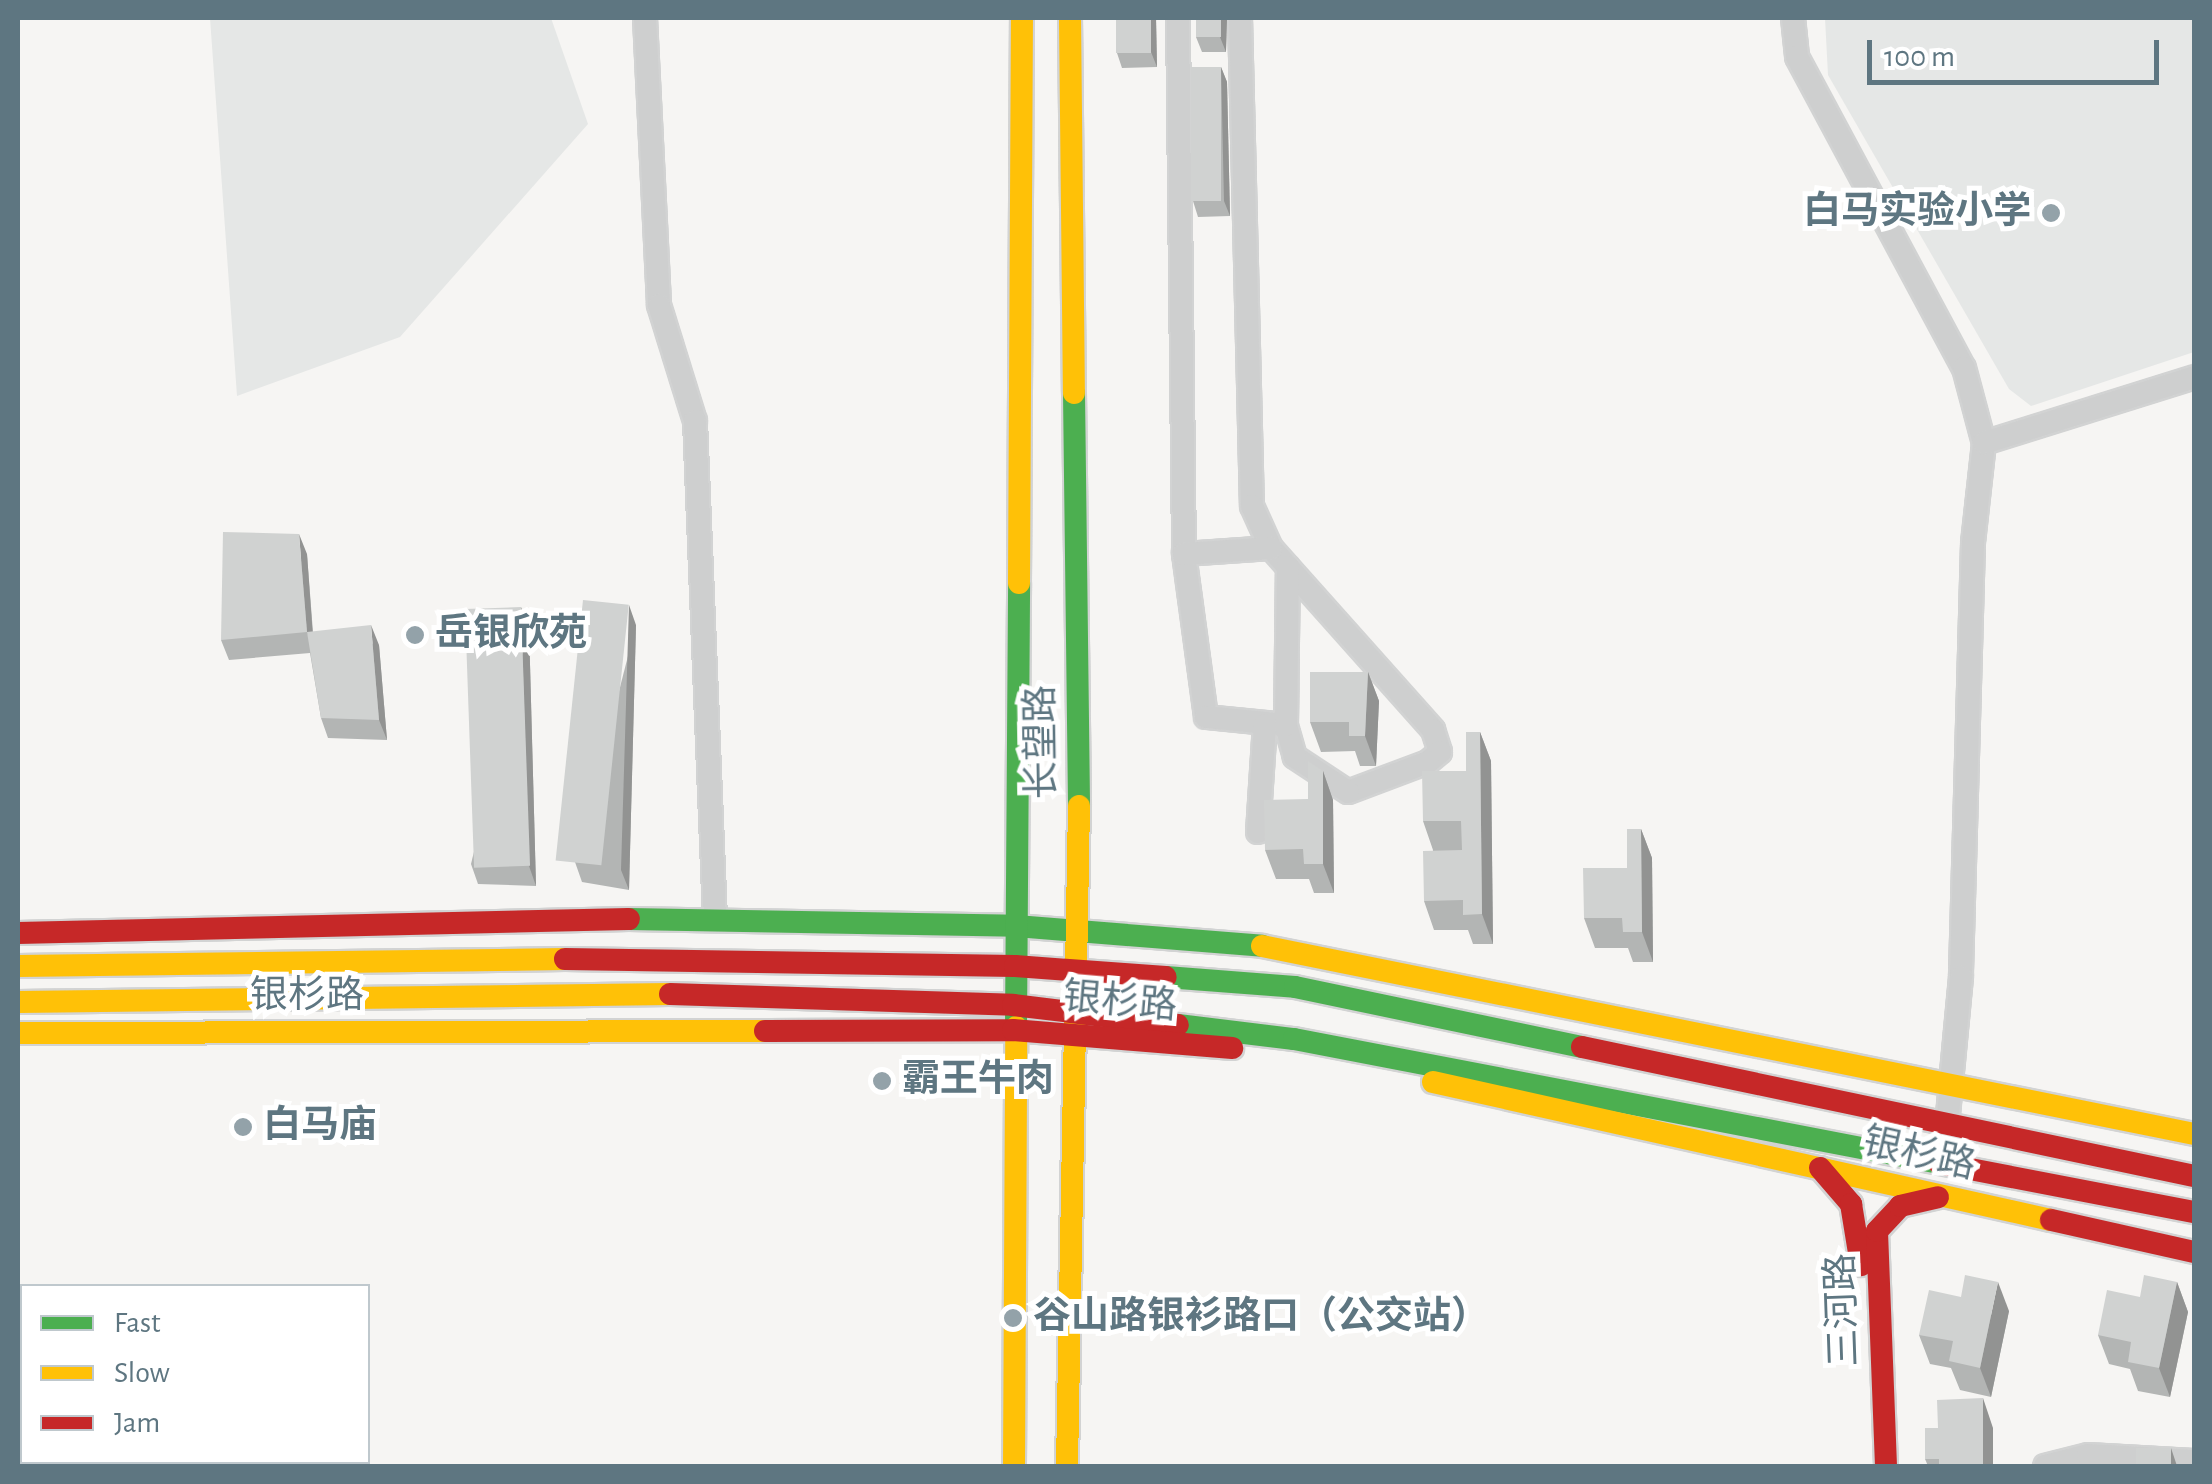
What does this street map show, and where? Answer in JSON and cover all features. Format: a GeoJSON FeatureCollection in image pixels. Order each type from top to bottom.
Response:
{"type":"FeatureCollection","features":[{"type":"Feature","properties":{"kind":"main road","name":"长望路"},"geometry":{"type":"LineString","coordinates":[[1014,1466],[1012,1030],[1016,966],[1022,18]]}},
{"type":"Feature","properties":{"kind":"main road","name":"长望路"},"geometry":{"type":"LineString","coordinates":[[1067,1466],[1076,970],[1080,931],[1070,18]]}},
{"type":"Feature","properties":{"kind":"main road","name":"银杉路"},"geometry":{"type":"LineString","coordinates":[[18,933],[716,917],[1016,926],[1301,949],[2194,1134]]}},
{"type":"Feature","properties":{"kind":"main road","name":"银杉路"},"geometry":{"type":"LineString","coordinates":[[18,966],[706,957],[1016,966],[1296,987],[2194,1176]]}},
{"type":"Feature","properties":{"kind":"main road","name":"银杉路"},"geometry":{"type":"LineString","coordinates":[[18,1002],[668,994],[1014,1005],[1075,1023],[1287,1052],[2194,1252]]}},
{"type":"Feature","properties":{"kind":"main road","name":"银杉路"},"geometry":{"type":"LineString","coordinates":[[18,1033],[1012,1030],[1075,1023],[1294,1040],[2194,1212]]}},
{"type":"Feature","properties":{"kind":"main road","name":"三河路"},"geometry":{"type":"LineString","coordinates":[[1820,1168],[1843,1188],[1857,1224],[1870,1466]]}},
{"type":"Feature","properties":{"kind":"main road","name":"三河路"},"geometry":{"type":"LineString","coordinates":[[1886,1466],[1877,1231],[1900,1206],[1944,1196]]}},
{"type":"Feature","properties":{"kind":"street"},"geometry":{"type":"LineString","coordinates":[[646,18],[658,305],[695,421],[716,917]]}},
{"type":"Feature","properties":{"kind":"street"},"geometry":{"type":"LineString","coordinates":[[1178,18],[1184,554],[1206,718],[1276,725]]}},
{"type":"Feature","properties":{"kind":"street"},"geometry":{"type":"LineString","coordinates":[[1240,18],[1250,489],[1258,529],[1270,548],[1440,742],[1428,762],[1360,791],[1335,787],[1308,771],[1276,725]]}},
{"type":"Feature","properties":{"kind":"street"},"geometry":{"type":"LineString","coordinates":[[1793,18],[1797,56],[1964,368],[1984,443],[1973,543],[1961,977],[1947,1124]]}},
{"type":"Feature","properties":{"kind":"street"},"geometry":{"type":"LineString","coordinates":[[1179,67],[1241,68]]}},
{"type":"Feature","properties":{"kind":"street"},"geometry":{"type":"LineString","coordinates":[[1984,443],[2194,377]]}},
{"type":"Feature","properties":{"kind":"street"},"geometry":{"type":"LineString","coordinates":[[1184,554],[1270,548]]}},
{"type":"Feature","properties":{"kind":"street"},"geometry":{"type":"LineString","coordinates":[[1258,832],[1276,725],[1288,567]]}},
{"type":"Feature","properties":{"kind":"street"},"geometry":{"type":"LineString","coordinates":[[1265,788],[1308,771]]}},
{"type":"Feature","properties":{"kind":"street"},"geometry":{"type":"LineString","coordinates":[[2045,1466],[2088,1455],[2194,1460]]}},
{"type":"Feature","properties":{"kind":"shaded area"},"geometry":{"type":"Polygon","coordinates":[[[210,18],[551,18],[588,124],[400,337],[237,396],[210,18]]]}},
{"type":"Feature","properties":{"kind":"shaded area","name":"白马实验小学"},"geometry":{"type":"Polygon","coordinates":[[[1825,18],[2194,18],[2194,352],[2031,406],[2009,389],[1828,75],[1825,18]]]}},
{"type":"Feature","properties":{"kind":"building"},"geometry":{"type":"Polygon","coordinates":[[[1116,18],[1151,18],[1151,53],[1116,53],[1116,18]]]}},
{"type":"Feature","properties":{"kind":"building"},"geometry":{"type":"Polygon","coordinates":[[[1196,18],[1221,18],[1221,37],[1196,37],[1196,18]]]}},
{"type":"Feature","properties":{"kind":"building"},"geometry":{"type":"Polygon","coordinates":[[[1191,67],[1221,67],[1221,201],[1191,201],[1191,67]]]}},
{"type":"Feature","properties":{"kind":"building"},"geometry":{"type":"Polygon","coordinates":[[[223,532],[299,534],[307,632],[221,640],[223,532]]]}},
{"type":"Feature","properties":{"kind":"building"},"geometry":{"type":"Polygon","coordinates":[[[583,600],[629,605],[601,865],[556,861],[583,600]]]}},
{"type":"Feature","properties":{"kind":"building"},"geometry":{"type":"Polygon","coordinates":[[[521,607],[530,866],[474,868],[465,609],[521,607]]]}},
{"type":"Feature","properties":{"kind":"building"},"geometry":{"type":"Polygon","coordinates":[[[371,625],[379,720],[321,718],[307,632],[371,625]]]}},
{"type":"Feature","properties":{"kind":"building"},"geometry":{"type":"Polygon","coordinates":[[[1310,672],[1368,672],[1365,736],[1349,736],[1349,722],[1310,722],[1310,672]]]}},
{"type":"Feature","properties":{"kind":"building"},"geometry":{"type":"Polygon","coordinates":[[[1466,732],[1480,732],[1482,914],[1463,915],[1463,900],[1424,901],[1423,851],[1462,850],[1461,821],[1423,821],[1422,771],[1466,771],[1466,732]]]}},
{"type":"Feature","properties":{"kind":"building"},"geometry":{"type":"Polygon","coordinates":[[[1308,761],[1323,771],[1323,864],[1304,864],[1303,849],[1265,850],[1264,800],[1308,799],[1308,761]]]}},
{"type":"Feature","properties":{"kind":"building"},"geometry":{"type":"Polygon","coordinates":[[[1627,829],[1641,829],[1642,932],[1623,932],[1622,918],[1584,918],[1583,868],[1627,868],[1627,829]]]}},
{"type":"Feature","properties":{"kind":"building"},"geometry":{"type":"Polygon","coordinates":[[[1965,1275],[1998,1282],[1980,1368],[1949,1361],[1953,1341],[1919,1335],[1929,1290],[1961,1297],[1965,1275]]]}},
{"type":"Feature","properties":{"kind":"building"},"geometry":{"type":"Polygon","coordinates":[[[2144,1275],[2177,1282],[2159,1368],[2128,1362],[2131,1342],[2098,1335],[2107,1290],[2140,1297],[2144,1275]]]}},
{"type":"Feature","properties":{"kind":"building"},"geometry":{"type":"Polygon","coordinates":[[[1983,1398],[1983,1466],[1939,1466],[1939,1459],[1925,1459],[1925,1428],[1938,1428],[1937,1400],[1983,1398]]]}},
{"type":"Feature","properties":{"kind":"building"},"geometry":{"type":"Polygon","coordinates":[[[2136,1448],[2171,1448],[2171,1466],[2136,1466],[2136,1448]]]}},
{"type":"Feature","properties":{"kind":"traffic: fast"},"geometry":{"type":"LineString","coordinates":[[1074,393],[1079,806]]}},
{"type":"Feature","properties":{"kind":"traffic: fast"},"geometry":{"type":"LineString","coordinates":[[1016,1027],[1019,583]]}},
{"type":"Feature","properties":{"kind":"traffic: fast"},"geometry":{"type":"LineString","coordinates":[[629,919],[1016,926],[1262,946]]}},
{"type":"Feature","properties":{"kind":"traffic: fast"},"geometry":{"type":"LineString","coordinates":[[1166,977],[1295,987],[1582,1047]]}},
{"type":"Feature","properties":{"kind":"traffic: fast"},"geometry":{"type":"LineString","coordinates":[[1178,1025],[1294,1039],[1939,1163]]}},
{"type":"Feature","properties":{"kind":"traffic: slow"},"geometry":{"type":"LineString","coordinates":[[1019,583],[1022,18]]}},
{"type":"Feature","properties":{"kind":"traffic: slow"},"geometry":{"type":"LineString","coordinates":[[1070,18],[1074,393]]}},
{"type":"Feature","properties":{"kind":"traffic: slow"},"geometry":{"type":"LineString","coordinates":[[1067,1466],[1079,806]]}},
{"type":"Feature","properties":{"kind":"traffic: slow"},"geometry":{"type":"LineString","coordinates":[[1262,946],[2194,1134]]}},
{"type":"Feature","properties":{"kind":"traffic: slow"},"geometry":{"type":"LineString","coordinates":[[18,966],[565,959]]}},
{"type":"Feature","properties":{"kind":"traffic: slow"},"geometry":{"type":"LineString","coordinates":[[18,1002],[670,994]]}},
{"type":"Feature","properties":{"kind":"traffic: slow"},"geometry":{"type":"LineString","coordinates":[[1014,1466],[1016,1027]]}},
{"type":"Feature","properties":{"kind":"traffic: slow"},"geometry":{"type":"LineString","coordinates":[[18,1033],[765,1031]]}},
{"type":"Feature","properties":{"kind":"traffic: slow"},"geometry":{"type":"LineString","coordinates":[[1433,1082],[2051,1220]]}},
{"type":"Feature","properties":{"kind":"traffic: jam"},"geometry":{"type":"LineString","coordinates":[[18,933],[629,919]]}},
{"type":"Feature","properties":{"kind":"traffic: jam"},"geometry":{"type":"LineString","coordinates":[[565,959],[1015,966],[1166,977]]}},
{"type":"Feature","properties":{"kind":"traffic: jam"},"geometry":{"type":"LineString","coordinates":[[670,994],[1013,1005],[1178,1025]]}},
{"type":"Feature","properties":{"kind":"traffic: jam"},"geometry":{"type":"LineString","coordinates":[[765,1031],[1013,1030],[1232,1048]]}},
{"type":"Feature","properties":{"kind":"traffic: jam"},"geometry":{"type":"LineString","coordinates":[[1582,1047],[2194,1176]]}},
{"type":"Feature","properties":{"kind":"traffic: jam"},"geometry":{"type":"LineString","coordinates":[[1939,1163],[2194,1212]]}},
{"type":"Feature","properties":{"kind":"traffic: jam"},"geometry":{"type":"LineString","coordinates":[[1820,1168],[1851,1204],[1861,1265]]}},
{"type":"Feature","properties":{"kind":"traffic: jam"},"geometry":{"type":"LineString","coordinates":[[1886,1466],[1877,1231],[1900,1206],[1938,1197]]}},
{"type":"Feature","properties":{"kind":"traffic: jam"},"geometry":{"type":"LineString","coordinates":[[2051,1220],[2194,1252]]}},
{"type":"Feature","properties":{"kind":"place","name":"白马实验小学"},"geometry":{"type":"Point","coordinates":[2051,213]}},
{"type":"Feature","properties":{"kind":"place","name":"岳银欣苑"},"geometry":{"type":"Point","coordinates":[415,635]}},
{"type":"Feature","properties":{"kind":"place","name":"霸王牛肉"},"geometry":{"type":"Point","coordinates":[882,1081]}},
{"type":"Feature","properties":{"kind":"place","name":"白马庙"},"geometry":{"type":"Point","coordinates":[243,1127]}},
{"type":"Feature","properties":{"kind":"place","name":"谷山路银衫路口（公交站）"},"geometry":{"type":"Point","coordinates":[1013,1318]}}]}
